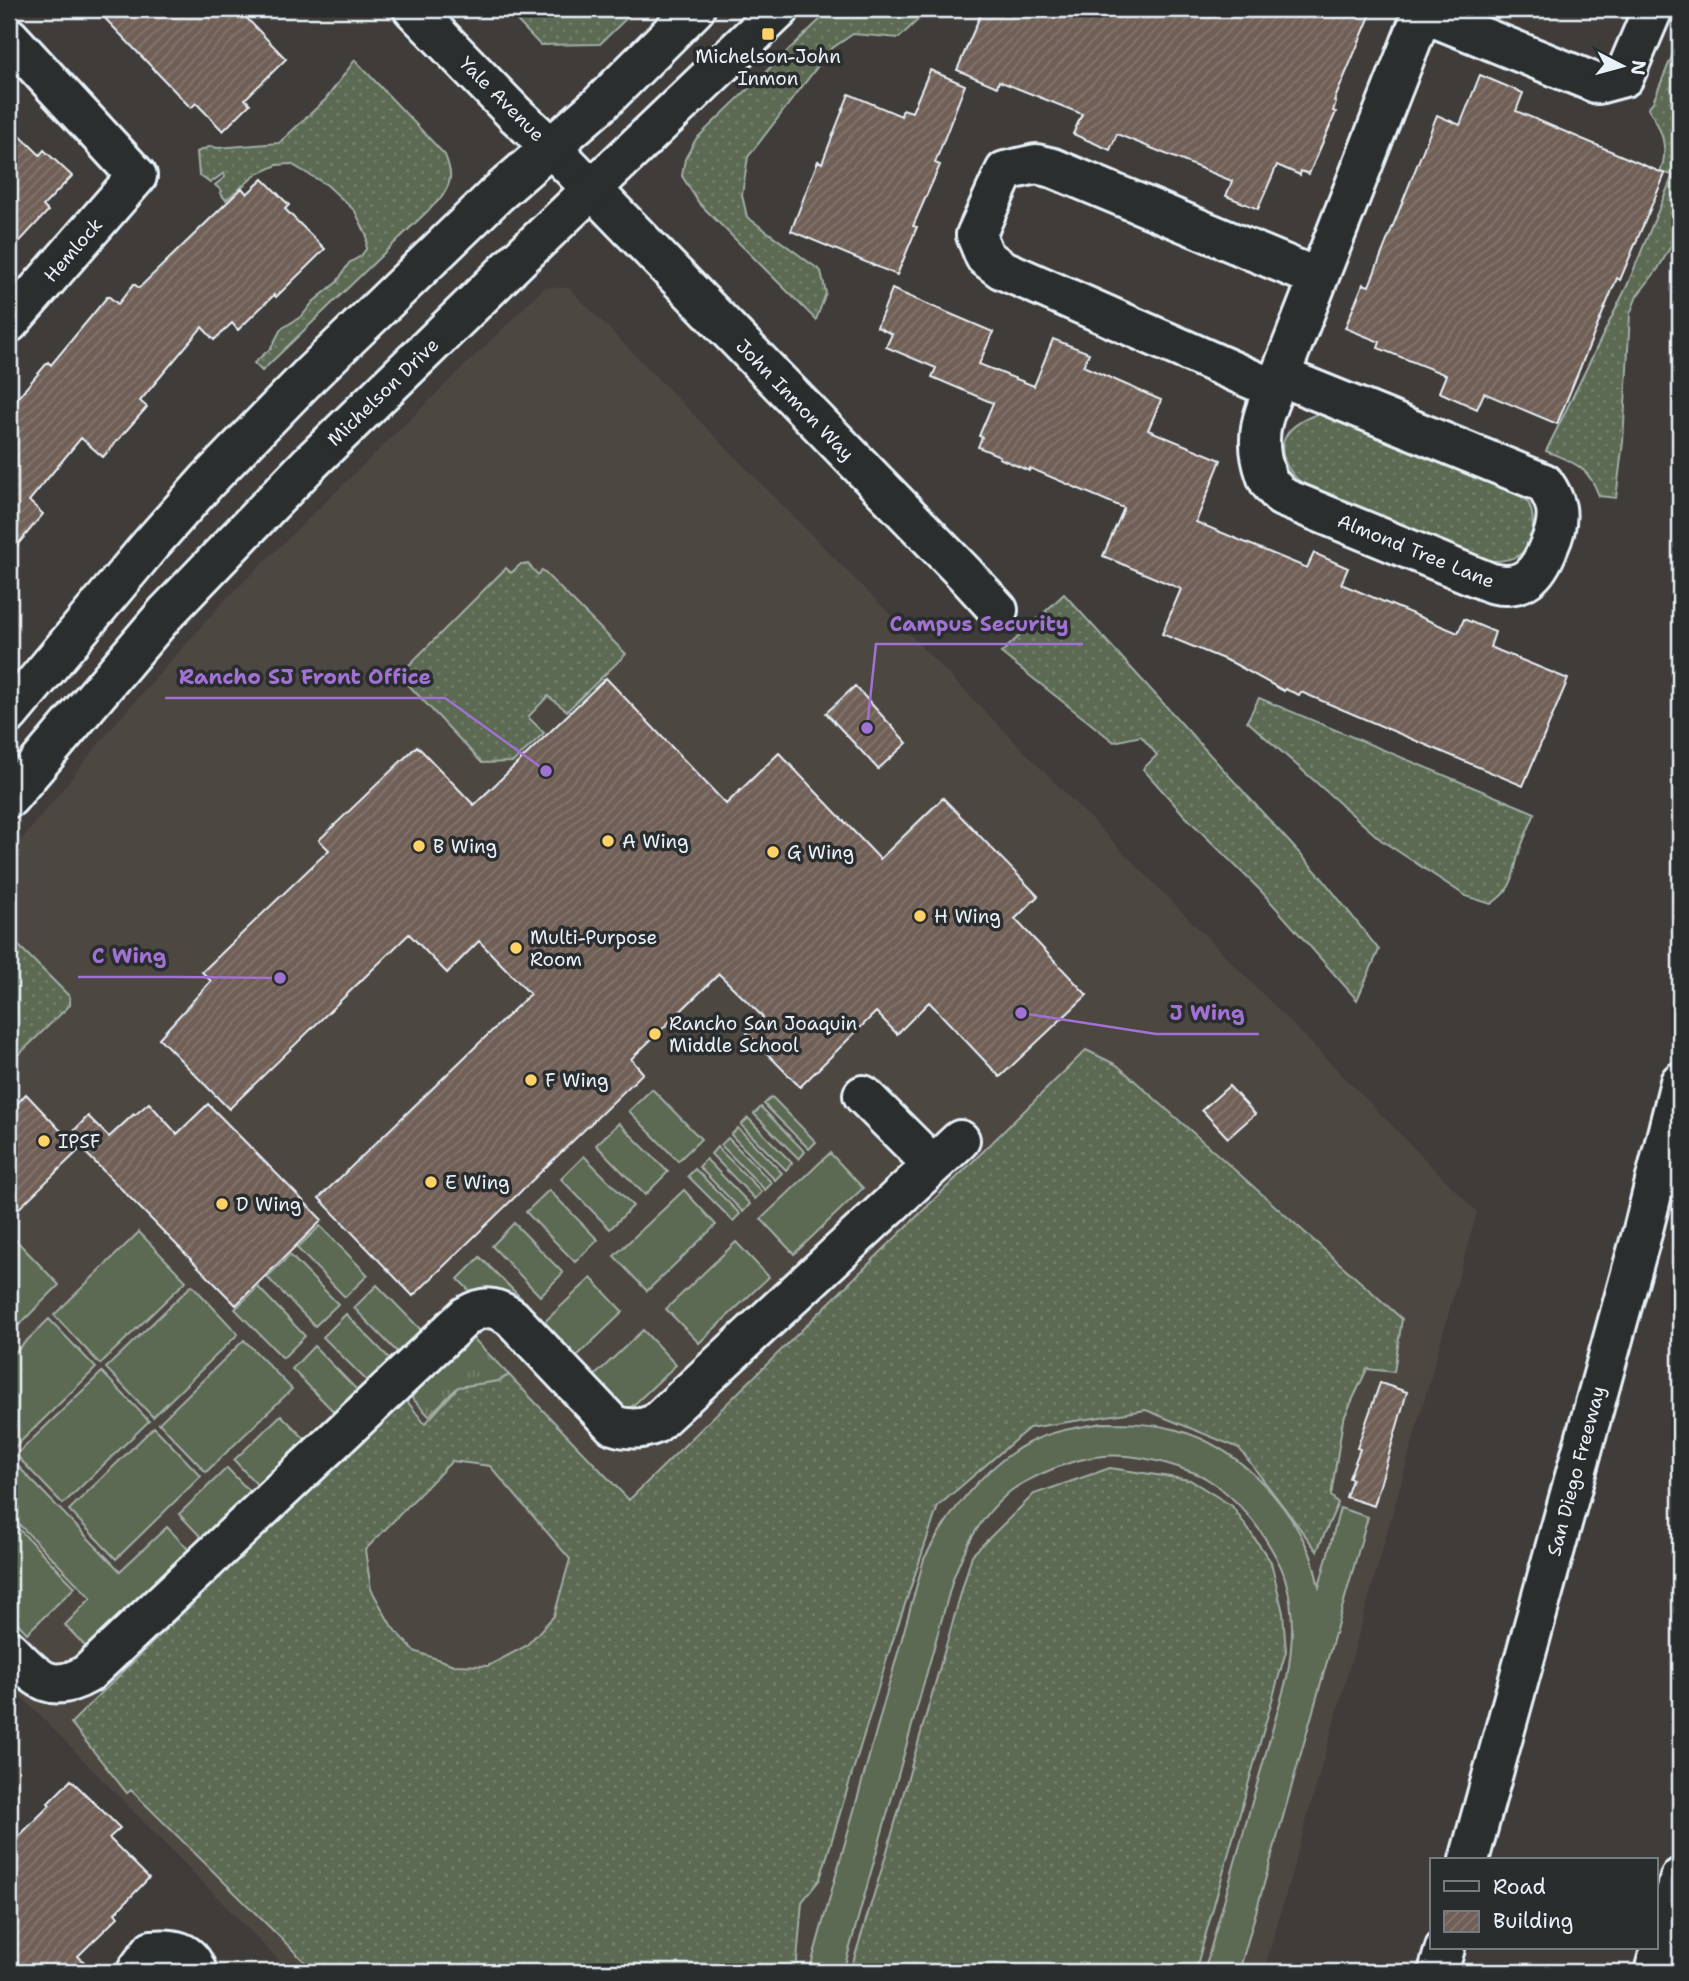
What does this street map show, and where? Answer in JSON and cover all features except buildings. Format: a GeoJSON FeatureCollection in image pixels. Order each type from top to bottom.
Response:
{"type":"FeatureCollection","features":[{"type":"Feature","properties":{"kind":"main road","name":"Yale Avenue"},"geometry":{"type":"LineString","coordinates":[[413,9],[591,190]]}},
{"type":"Feature","properties":{"kind":"main road"},"geometry":{"type":"LineString","coordinates":[[9,714],[207,481],[349,337],[496,195],[599,105],[695,9]]}},
{"type":"Feature","properties":{"kind":"main road","name":"Michelson Drive"},"geometry":{"type":"LineString","coordinates":[[9,797],[165,614],[310,463],[780,9]]}},
{"type":"Feature","properties":{"kind":"main road","name":"Almond Tree Lane"},"geometry":{"type":"LineString","coordinates":[[1318,278],[1053,168],[1036,164],[1005,171],[976,235],[985,257],[1000,269],[1277,383],[1544,483],[1551,493],[1556,509],[1555,534],[1540,569],[1524,582],[1506,587],[1491,583],[1282,497],[1266,478],[1259,441],[1261,419],[1277,383],[1424,11],[1598,84],[1624,77],[1653,9]]}},
{"type":"Feature","properties":{"kind":"main road","name":"Hemlock"},"geometry":{"type":"LineString","coordinates":[[9,37],[138,176],[9,323]]}},
{"type":"Feature","properties":{"kind":"main road","name":"John Inmon Way"},"geometry":{"type":"LineString","coordinates":[[591,190],[998,610]]}},
{"type":"Feature","properties":{"kind":"main road","name":"San Diego Freeway"},"geometry":{"type":"LineString","coordinates":[[1470,1858],[1643,1230],[1680,1082]]}},
{"type":"Feature","properties":{"kind":"main road"},"geometry":{"type":"LineString","coordinates":[[9,1650],[29,1670],[51,1683],[59,1685],[73,1682],[87,1674],[456,1325],[477,1309],[486,1307],[500,1310],[512,1318],[613,1425],[634,1429],[655,1424],[946,1152],[863,1095]]}},
{"type":"Feature","properties":{"kind":"main road"},"geometry":{"type":"LineString","coordinates":[[1654,1972],[1680,1878]]}},
{"type":"Feature","properties":{"kind":"main road"},"geometry":{"type":"LineString","coordinates":[[139,1972],[138,1969],[152,1950],[172,1948],[188,1956],[195,1964],[197,1972]]}},
{"type":"Feature","properties":{"kind":"main road"},"geometry":{"type":"LineString","coordinates":[[1438,1972],[1444,1950]]}},
{"type":"Feature","properties":{"kind":"shaded area","name":"Rancho San Joaquin Middle School"},"geometry":{"type":"Polygon","coordinates":[[[545,287],[569,288],[1477,1212],[1264,1972],[290,1972],[9,1684],[9,855],[114,725],[223,602],[545,287]]]}},
{"type":"Feature","properties":{"kind":"green space"},"geometry":{"type":"Polygon","coordinates":[[[506,9],[559,9],[571,12],[583,9],[636,9],[600,44],[540,45],[506,9]]]}},
{"type":"Feature","properties":{"kind":"green space"},"geometry":{"type":"Polygon","coordinates":[[[831,9],[926,9],[899,38],[853,34],[831,49],[748,157],[742,195],[747,217],[821,271],[826,293],[816,320],[699,203],[682,176],[685,159],[696,139],[831,9]]]}},
{"type":"Feature","properties":{"kind":"green space"},"geometry":{"type":"Polygon","coordinates":[[[1680,37],[1680,230],[1658,269],[1637,296],[1630,314],[1623,442],[1616,498],[1599,496],[1585,471],[1546,451],[1627,286],[1673,175],[1660,172],[1664,155],[1663,138],[1648,108],[1680,37]]]}},
{"type":"Feature","properties":{"kind":"green space"},"geometry":{"type":"Polygon","coordinates":[[[355,60],[445,155],[450,172],[448,187],[441,198],[262,371],[254,363],[271,348],[281,329],[302,316],[313,302],[337,282],[349,263],[361,256],[366,249],[367,236],[355,211],[327,185],[291,164],[277,165],[257,174],[226,200],[215,185],[225,177],[224,173],[210,183],[199,175],[197,152],[211,146],[217,148],[279,143],[325,100],[355,60]]]}},
{"type":"Feature","properties":{"kind":"green space"},"geometry":{"type":"Polygon","coordinates":[[[1318,414],[1330,414],[1503,485],[1518,494],[1528,503],[1532,512],[1533,526],[1529,544],[1520,555],[1513,558],[1488,561],[1299,481],[1284,460],[1284,441],[1296,425],[1318,414]]]}},
{"type":"Feature","properties":{"kind":"green space"},"geometry":{"type":"Polygon","coordinates":[[[521,564],[528,564],[538,575],[542,570],[626,654],[567,711],[548,696],[528,717],[544,733],[513,762],[482,763],[402,678],[406,668],[506,568],[511,573],[521,564]]]}},
{"type":"Feature","properties":{"kind":"green space"},"geometry":{"type":"Polygon","coordinates":[[[1064,594],[1321,877],[1379,950],[1357,1000],[1262,892],[1185,816],[1143,769],[1157,755],[1141,736],[1114,742],[1001,653],[1064,594]]]}},
{"type":"Feature","properties":{"kind":"green space"},"geometry":{"type":"Polygon","coordinates":[[[1259,698],[1535,813],[1509,886],[1491,904],[1466,896],[1381,840],[1247,721],[1259,698]]]}},
{"type":"Feature","properties":{"kind":"green space"},"geometry":{"type":"Polygon","coordinates":[[[9,936],[70,997],[70,1005],[9,1064],[9,936]]]}},
{"type":"Feature","properties":{"kind":"green space"},"geometry":{"type":"Polygon","coordinates":[[[1086,1050],[1117,1065],[1402,1319],[1394,1372],[1367,1369],[1343,1420],[1331,1496],[1338,1503],[1317,1551],[1239,1448],[1146,1410],[1029,1428],[938,1506],[890,1649],[820,1879],[802,1902],[796,1972],[315,1972],[131,1790],[127,1793],[71,1723],[403,1396],[425,1424],[458,1387],[498,1381],[509,1375],[629,1500],[1086,1050]],[[452,1461],[365,1550],[371,1589],[392,1627],[414,1651],[454,1665],[488,1666],[526,1646],[554,1616],[570,1559],[490,1466],[452,1461]]]}},
{"type":"Feature","properties":{"kind":"green space"},"geometry":{"type":"Polygon","coordinates":[[[652,1089],[701,1139],[678,1161],[629,1111],[652,1089]]]}},
{"type":"Feature","properties":{"kind":"green space"},"geometry":{"type":"Polygon","coordinates":[[[772,1097],[816,1142],[809,1149],[764,1104],[772,1097]]]}},
{"type":"Feature","properties":{"kind":"green space"},"geometry":{"type":"Polygon","coordinates":[[[761,1107],[805,1152],[799,1159],[754,1114],[761,1107]]]}},
{"type":"Feature","properties":{"kind":"green space"},"geometry":{"type":"Polygon","coordinates":[[[748,1118],[792,1163],[786,1170],[741,1125],[748,1118]]]}},
{"type":"Feature","properties":{"kind":"green space"},"geometry":{"type":"Polygon","coordinates":[[[619,1123],[668,1172],[645,1195],[596,1145],[619,1123]]]}},
{"type":"Feature","properties":{"kind":"green space"},"geometry":{"type":"Polygon","coordinates":[[[738,1128],[782,1173],[775,1180],[731,1135],[738,1128]]]}},
{"type":"Feature","properties":{"kind":"green space"},"geometry":{"type":"Polygon","coordinates":[[[728,1138],[772,1183],[765,1190],[721,1145],[728,1138]]]}},
{"type":"Feature","properties":{"kind":"green space"},"geometry":{"type":"Polygon","coordinates":[[[717,1147],[762,1192],[755,1199],[711,1154],[717,1147]]]}},
{"type":"Feature","properties":{"kind":"green space"},"geometry":{"type":"Polygon","coordinates":[[[830,1153],[863,1188],[794,1254],[761,1219],[830,1153]]]}},
{"type":"Feature","properties":{"kind":"green space"},"geometry":{"type":"Polygon","coordinates":[[[584,1156],[633,1206],[610,1229],[561,1179],[584,1156]]]}},
{"type":"Feature","properties":{"kind":"green space"},"geometry":{"type":"Polygon","coordinates":[[[706,1159],[750,1204],[743,1212],[699,1167],[706,1159]]]}},
{"type":"Feature","properties":{"kind":"green space"},"geometry":{"type":"Polygon","coordinates":[[[695,1169],[740,1214],[733,1221],[688,1176],[695,1169]]]}},
{"type":"Feature","properties":{"kind":"green space"},"geometry":{"type":"Polygon","coordinates":[[[549,1190],[598,1240],[575,1262],[526,1212],[549,1190]]]}},
{"type":"Feature","properties":{"kind":"green space"},"geometry":{"type":"Polygon","coordinates":[[[684,1190],[716,1225],[647,1291],[614,1256],[684,1190]]]}},
{"type":"Feature","properties":{"kind":"green space"},"geometry":{"type":"Polygon","coordinates":[[[514,1223],[563,1273],[540,1296],[492,1246],[514,1223]]]}},
{"type":"Feature","properties":{"kind":"green space"},"geometry":{"type":"Polygon","coordinates":[[[320,1226],[368,1275],[345,1297],[297,1248],[320,1226]]]}},
{"type":"Feature","properties":{"kind":"green space"},"geometry":{"type":"Polygon","coordinates":[[[139,1232],[186,1281],[100,1364],[54,1315],[139,1232]]]}},
{"type":"Feature","properties":{"kind":"green space"},"geometry":{"type":"Polygon","coordinates":[[[9,1233],[59,1285],[9,1335],[9,1233]]]}},
{"type":"Feature","properties":{"kind":"green space"},"geometry":{"type":"Polygon","coordinates":[[[736,1242],[769,1277],[699,1343],[666,1309],[736,1242]]]}},
{"type":"Feature","properties":{"kind":"green space"},"geometry":{"type":"Polygon","coordinates":[[[290,1255],[338,1304],[315,1326],[267,1277],[290,1255]]]}},
{"type":"Feature","properties":{"kind":"green space"},"geometry":{"type":"Polygon","coordinates":[[[480,1257],[530,1307],[507,1329],[458,1279],[480,1257]]]}},
{"type":"Feature","properties":{"kind":"green space"},"geometry":{"type":"Polygon","coordinates":[[[591,1278],[623,1312],[554,1378],[521,1344],[591,1278]]]}},
{"type":"Feature","properties":{"kind":"green space"},"geometry":{"type":"Polygon","coordinates":[[[192,1285],[238,1334],[153,1417],[106,1368],[192,1285]]]}},
{"type":"Feature","properties":{"kind":"green space"},"geometry":{"type":"Polygon","coordinates":[[[377,1285],[426,1335],[403,1358],[354,1308],[377,1285]]]}},
{"type":"Feature","properties":{"kind":"green space"},"geometry":{"type":"Polygon","coordinates":[[[258,1287],[305,1336],[283,1358],[235,1309],[258,1287]]]}},
{"type":"Feature","properties":{"kind":"green space"},"geometry":{"type":"Polygon","coordinates":[[[346,1314],[395,1364],[373,1387],[323,1337],[346,1314]]]}},
{"type":"Feature","properties":{"kind":"green space"},"geometry":{"type":"Polygon","coordinates":[[[49,1319],[96,1368],[11,1451],[9,1358],[49,1319]]]}},
{"type":"Feature","properties":{"kind":"green space"},"geometry":{"type":"Polygon","coordinates":[[[643,1330],[676,1365],[606,1431],[573,1396],[643,1330]]]}},
{"type":"Feature","properties":{"kind":"green space"},"geometry":{"type":"Polygon","coordinates":[[[468,1333],[509,1375],[498,1381],[458,1387],[429,1416],[408,1391],[468,1333]]]}},
{"type":"Feature","properties":{"kind":"green space"},"geometry":{"type":"Polygon","coordinates":[[[244,1340],[292,1389],[206,1472],[159,1423],[244,1340]]]}},
{"type":"Feature","properties":{"kind":"green space"},"geometry":{"type":"Polygon","coordinates":[[[314,1346],[363,1396],[341,1419],[292,1369],[314,1346]]]}},
{"type":"Feature","properties":{"kind":"green space"},"geometry":{"type":"Polygon","coordinates":[[[102,1372],[149,1421],[63,1504],[16,1455],[102,1372]]]}},
{"type":"Feature","properties":{"kind":"green space"},"geometry":{"type":"Polygon","coordinates":[[[281,1415],[323,1457],[275,1504],[234,1460],[281,1415]]]}},
{"type":"Feature","properties":{"kind":"green space"},"geometry":{"type":"Polygon","coordinates":[[[1102,1423],[1130,1423],[1177,1430],[1219,1448],[1238,1461],[1272,1493],[1299,1531],[1314,1564],[1319,1587],[1340,1508],[1368,1517],[1239,1972],[1204,1972],[1287,1678],[1292,1628],[1285,1578],[1263,1535],[1245,1511],[1204,1477],[1144,1458],[1112,1456],[1065,1464],[1021,1484],[997,1503],[974,1533],[953,1579],[843,1972],[809,1972],[924,1559],[955,1509],[981,1479],[1011,1453],[1046,1435],[1102,1423]]]}},
{"type":"Feature","properties":{"kind":"green space"},"geometry":{"type":"Polygon","coordinates":[[[154,1427],[201,1476],[116,1559],[69,1510],[154,1427]]]}},
{"type":"Feature","properties":{"kind":"green space"},"geometry":{"type":"Polygon","coordinates":[[[9,1457],[120,1571],[167,1527],[208,1570],[106,1668],[65,1625],[91,1598],[9,1514],[9,1457]]]}},
{"type":"Feature","properties":{"kind":"green space"},"geometry":{"type":"Polygon","coordinates":[[[227,1468],[268,1511],[220,1557],[179,1514],[227,1468]]]}},
{"type":"Feature","properties":{"kind":"green space"},"geometry":{"type":"Polygon","coordinates":[[[1110,1468],[1190,1480],[1232,1506],[1271,1562],[1283,1613],[1286,1651],[1195,1972],[850,1972],[972,1555],[1034,1494],[1110,1468]]]}},
{"type":"Feature","properties":{"kind":"green space"},"geometry":{"type":"Polygon","coordinates":[[[9,1519],[75,1587],[27,1633],[9,1614],[9,1519]]]}},
{"type":"Feature","properties":{"kind":"place","name":"Michelson-John Inmon"},"geometry":{"type":"Point","coordinates":[768,34]}},
{"type":"Feature","properties":{"kind":"place","name":"Campus Security"},"geometry":{"type":"Point","coordinates":[867,728]}},
{"type":"Feature","properties":{"kind":"place","name":"Rancho SJ Front Office"},"geometry":{"type":"Point","coordinates":[546,771]}},
{"type":"Feature","properties":{"kind":"place","name":"A Wing"},"geometry":{"type":"Point","coordinates":[608,841]}},
{"type":"Feature","properties":{"kind":"place","name":"B Wing"},"geometry":{"type":"Point","coordinates":[419,846]}},
{"type":"Feature","properties":{"kind":"place","name":"G Wing"},"geometry":{"type":"Point","coordinates":[773,852]}},
{"type":"Feature","properties":{"kind":"place","name":"H Wing"},"geometry":{"type":"Point","coordinates":[920,916]}},
{"type":"Feature","properties":{"kind":"place","name":"Multi-Purpose Room"},"geometry":{"type":"Point","coordinates":[516,948]}},
{"type":"Feature","properties":{"kind":"place","name":"C Wing"},"geometry":{"type":"Point","coordinates":[280,978]}},
{"type":"Feature","properties":{"kind":"place","name":"J Wing"},"geometry":{"type":"Point","coordinates":[1021,1013]}},
{"type":"Feature","properties":{"kind":"place","name":"Rancho San Joaquin Middle School"},"geometry":{"type":"Point","coordinates":[655,1034]}},
{"type":"Feature","properties":{"kind":"place","name":"F Wing"},"geometry":{"type":"Point","coordinates":[531,1080]}},
{"type":"Feature","properties":{"kind":"place","name":"IPSF"},"geometry":{"type":"Point","coordinates":[44,1141]}},
{"type":"Feature","properties":{"kind":"place","name":"E Wing"},"geometry":{"type":"Point","coordinates":[431,1182]}},
{"type":"Feature","properties":{"kind":"place","name":"D Wing"},"geometry":{"type":"Point","coordinates":[222,1204]}}]}
